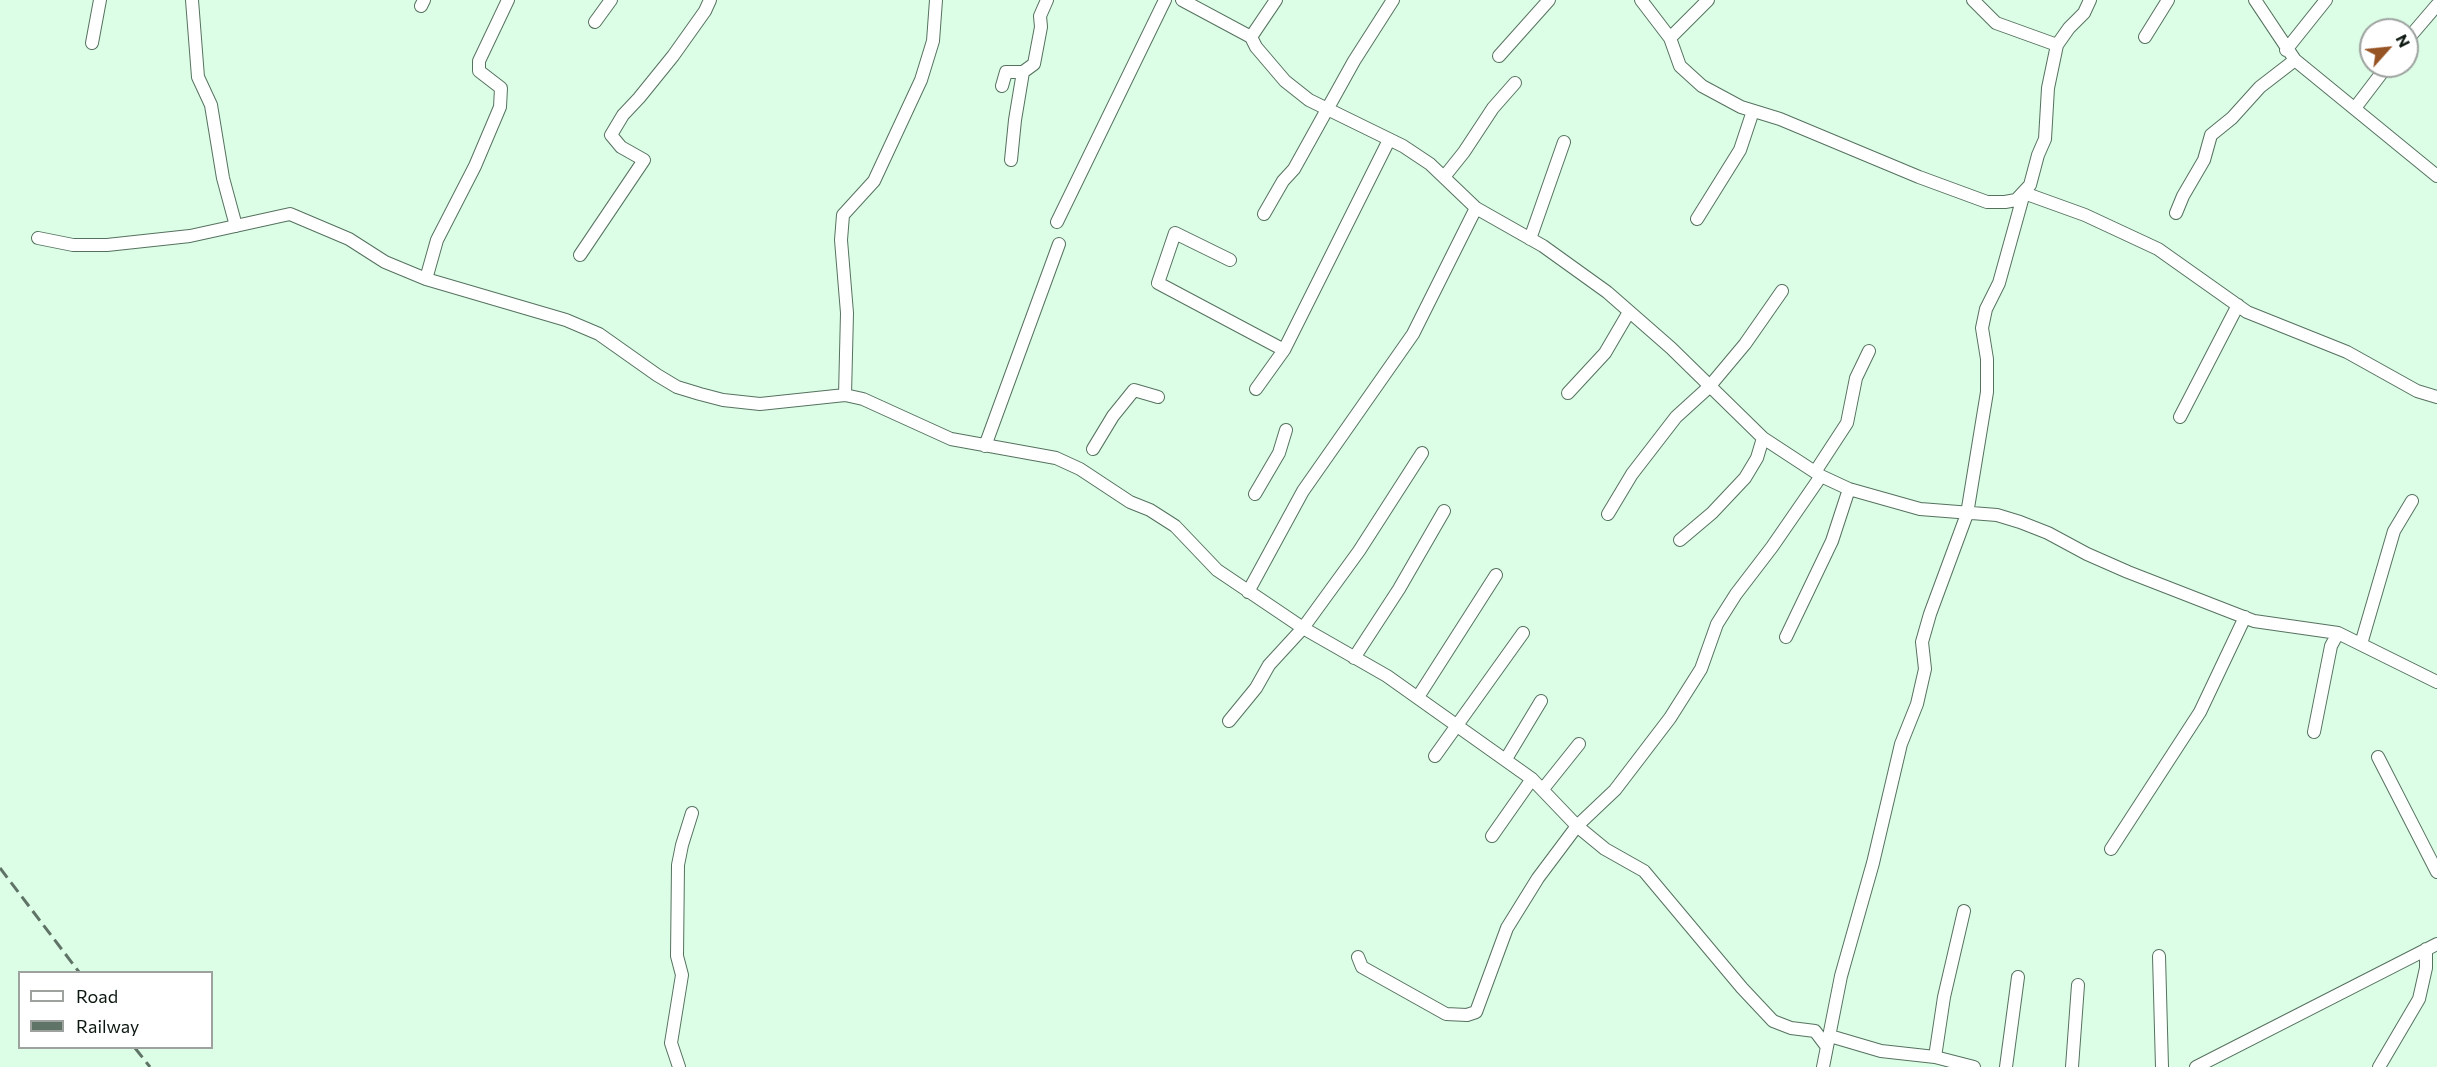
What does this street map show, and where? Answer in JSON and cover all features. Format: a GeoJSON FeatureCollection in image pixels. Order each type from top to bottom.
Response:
{"type":"FeatureCollection","features":[{"type":"Feature","properties":{"kind":"street"},"geometry":{"type":"LineString","coordinates":[[92,43],[100,0]]}},
{"type":"Feature","properties":{"kind":"street"},"geometry":{"type":"LineString","coordinates":[[192,0],[198,77],[211,105],[222,178],[236,226]]}},
{"type":"Feature","properties":{"kind":"street"},"geometry":{"type":"LineString","coordinates":[[426,279],[437,240],[475,166],[500,107],[501,88],[479,71],[479,61],[508,0]]}},
{"type":"Feature","properties":{"kind":"street"},"geometry":{"type":"LineString","coordinates":[[595,22],[611,0]]}},
{"type":"Feature","properties":{"kind":"street"},"geometry":{"type":"LineString","coordinates":[[580,255],[644,160],[621,147],[611,135],[622,115],[673,56],[705,11],[710,0]]}},
{"type":"Feature","properties":{"kind":"street"},"geometry":{"type":"LineString","coordinates":[[845,395],[847,313],[841,240],[843,215],[874,181],[921,80],[933,41],[936,0]]}},
{"type":"Feature","properties":{"kind":"street"},"geometry":{"type":"LineString","coordinates":[[1002,86],[1006,72],[1023,72],[1034,64],[1041,27],[1040,16],[1047,0]]}},
{"type":"Feature","properties":{"kind":"street"},"geometry":{"type":"LineString","coordinates":[[1057,222],[1165,0]]}},
{"type":"Feature","properties":{"kind":"street"},"geometry":{"type":"LineString","coordinates":[[1182,0],[1251,37],[1285,81],[1309,100],[1389,140],[1430,164],[1476,208],[1574,267],[1671,348],[1763,438],[1818,474],[1849,489],[1920,509],[1997,515],[2020,522],[2128,572],[2245,617],[2338,633],[2437,682]]}},
{"type":"Feature","properties":{"kind":"street"},"geometry":{"type":"LineString","coordinates":[[1251,37],[1276,0]]}},
{"type":"Feature","properties":{"kind":"street"},"geometry":{"type":"LineString","coordinates":[[1264,214],[1283,181],[1294,169],[1326,109],[1393,0]]}},
{"type":"Feature","properties":{"kind":"street"},"geometry":{"type":"LineString","coordinates":[[1499,56],[1549,0]]}},
{"type":"Feature","properties":{"kind":"street"},"geometry":{"type":"LineString","coordinates":[[1641,0],[1670,38],[1680,66],[1702,86],[1741,107],[1780,119],[1919,177],[1987,201],[2005,202],[2016,200],[2030,185],[2037,155],[2045,139],[2048,88],[2057,45],[2069,28],[2084,14],[2091,0]]}},
{"type":"Feature","properties":{"kind":"street"},"geometry":{"type":"LineString","coordinates":[[1670,38],[1708,0]]}},
{"type":"Feature","properties":{"kind":"street"},"geometry":{"type":"LineString","coordinates":[[1973,0],[1996,22],[2057,45]]}},
{"type":"Feature","properties":{"kind":"street"},"geometry":{"type":"LineString","coordinates":[[2145,36],[2168,0]]}},
{"type":"Feature","properties":{"kind":"street"},"geometry":{"type":"LineString","coordinates":[[2255,0],[2290,55],[2437,177]]}},
{"type":"Feature","properties":{"kind":"street"},"geometry":{"type":"LineString","coordinates":[[2176,213],[2204,160],[2211,135],[2232,118],[2290,55],[2326,0]]}},
{"type":"Feature","properties":{"kind":"street"},"geometry":{"type":"LineString","coordinates":[[2419,26],[2437,5]]}},
{"type":"Feature","properties":{"kind":"street"},"geometry":{"type":"LineString","coordinates":[[1011,160],[1016,108],[1023,72]]}},
{"type":"Feature","properties":{"kind":"street"},"geometry":{"type":"LineString","coordinates":[[2355,108],[2378,78]]}},
{"type":"Feature","properties":{"kind":"street"},"geometry":{"type":"LineString","coordinates":[[1443,177],[1464,152],[1493,108],[1515,83]]}},
{"type":"Feature","properties":{"kind":"street"},"geometry":{"type":"LineString","coordinates":[[1697,219],[1740,150],[1753,111]]}},
{"type":"Feature","properties":{"kind":"street"},"geometry":{"type":"LineString","coordinates":[[1256,389],[1284,350],[1389,140]]}},
{"type":"Feature","properties":{"kind":"street"},"geometry":{"type":"LineString","coordinates":[[1530,239],[1564,142]]}},
{"type":"Feature","properties":{"kind":"street"},"geometry":{"type":"LineString","coordinates":[[2024,193],[2085,215],[2158,249],[2247,312],[2347,352],[2417,391],[2437,397]]}},
{"type":"Feature","properties":{"kind":"street"},"geometry":{"type":"LineString","coordinates":[[1823,1067],[1840,976],[1873,863],[1901,744],[1917,704],[1925,669],[1922,642],[1967,514],[1987,392],[1987,359],[1982,328],[1986,309],[1999,283],[2024,193]]}},
{"type":"Feature","properties":{"kind":"street"},"geometry":{"type":"LineString","coordinates":[[1248,592],[1303,491],[1413,334],[1476,208]]}},
{"type":"Feature","properties":{"kind":"street"},"geometry":{"type":"LineString","coordinates":[[38,238],[73,245],[107,245],[190,236],[290,214],[350,239],[385,262],[426,279],[566,320],[599,334],[677,387],[723,400],[760,404],[845,395],[863,399],[951,439],[1056,458],[1175,526],[1217,570],[1248,592],[1304,628],[1387,676],[1532,779],[1577,826],[1605,849],[1644,871],[1773,1021],[1791,1028],[1815,1031],[1828,1041],[1881,1051],[1935,1057],[1974,1067]]}},
{"type":"Feature","properties":{"kind":"street"},"geometry":{"type":"LineString","coordinates":[[1230,260],[1175,232],[1158,283],[1284,350]]}},
{"type":"Feature","properties":{"kind":"street"},"geometry":{"type":"LineString","coordinates":[[985,446],[1059,244]]}},
{"type":"Feature","properties":{"kind":"street"},"geometry":{"type":"LineString","coordinates":[[1608,514],[1632,474],[1676,417],[1709,387],[1745,344],[1782,291]]}},
{"type":"Feature","properties":{"kind":"street"},"geometry":{"type":"LineString","coordinates":[[2180,417],[2238,305]]}},
{"type":"Feature","properties":{"kind":"street"},"geometry":{"type":"LineString","coordinates":[[1568,393],[1605,353],[1629,312]]}},
{"type":"Feature","properties":{"kind":"street"},"geometry":{"type":"LineString","coordinates":[[1358,957],[1362,967],[1446,1014],[1467,1015],[1476,1012],[1507,928],[1538,878],[1577,826],[1616,789],[1670,718],[1701,669],[1717,624],[1736,594],[1772,547],[1818,474],[1847,423],[1857,378],[1869,351]]}},
{"type":"Feature","properties":{"kind":"street"},"geometry":{"type":"LineString","coordinates":[[1093,449],[1113,416],[1134,390],[1158,397]]}},
{"type":"Feature","properties":{"kind":"street"},"geometry":{"type":"LineString","coordinates":[[1255,494],[1279,453],[1286,430]]}},
{"type":"Feature","properties":{"kind":"street"},"geometry":{"type":"LineString","coordinates":[[1680,540],[1712,513],[1745,478],[1757,458],[1763,438]]}},
{"type":"Feature","properties":{"kind":"street"},"geometry":{"type":"LineString","coordinates":[[1229,721],[1256,688],[1269,665],[1304,628],[1359,550],[1422,453]]}},
{"type":"Feature","properties":{"kind":"street"},"geometry":{"type":"LineString","coordinates":[[1786,638],[1832,541],[1849,489]]}},
{"type":"Feature","properties":{"kind":"street"},"geometry":{"type":"LineString","coordinates":[[2361,644],[2394,531],[2412,501]]}},
{"type":"Feature","properties":{"kind":"street"},"geometry":{"type":"LineString","coordinates":[[1354,658],[1415,562],[1444,511]]}},
{"type":"Feature","properties":{"kind":"street"},"geometry":{"type":"LineString","coordinates":[[1418,698],[1496,575]]}},
{"type":"Feature","properties":{"kind":"street"},"geometry":{"type":"LineString","coordinates":[[2111,849],[2200,712],[2245,617]]}},
{"type":"Feature","properties":{"kind":"street"},"geometry":{"type":"LineString","coordinates":[[1435,756],[1523,633]]}},
{"type":"Feature","properties":{"kind":"street"},"geometry":{"type":"LineString","coordinates":[[2314,732],[2331,646],[2338,633]]}},
{"type":"Feature","properties":{"kind":"street"},"geometry":{"type":"LineString","coordinates":[[1506,759],[1541,701]]}},
{"type":"Feature","properties":{"kind":"street"},"geometry":{"type":"LineString","coordinates":[[1544,789],[1579,744]]}},
{"type":"Feature","properties":{"kind":"street"},"geometry":{"type":"LineString","coordinates":[[2379,757],[2437,872]]}},
{"type":"Feature","properties":{"kind":"street"},"geometry":{"type":"LineString","coordinates":[[1492,836],[1532,779]]}},
{"type":"Feature","properties":{"kind":"street"},"geometry":{"type":"LineString","coordinates":[[679,1067],[673,1056],[671,1043],[681,975],[677,956],[678,876],[682,844],[692,813]]}},
{"type":"Feature","properties":{"kind":"street"},"geometry":{"type":"LineString","coordinates":[[1935,1057],[1944,997],[1964,911]]}},
{"type":"Feature","properties":{"kind":"street"},"geometry":{"type":"LineString","coordinates":[[2196,1067],[2431,947]]}},
{"type":"Feature","properties":{"kind":"street"},"geometry":{"type":"LineString","coordinates":[[2379,1067],[2419,999],[2431,947]]}},
{"type":"Feature","properties":{"kind":"street"},"geometry":{"type":"LineString","coordinates":[[2159,956],[2162,1067]]}},
{"type":"Feature","properties":{"kind":"street"},"geometry":{"type":"LineString","coordinates":[[2006,1067],[2018,977]]}},
{"type":"Feature","properties":{"kind":"street"},"geometry":{"type":"LineString","coordinates":[[2072,1067],[2078,984]]}},
{"type":"Feature","properties":{"kind":"railway"},"geometry":{"type":"LineString","coordinates":[[0,868],[78,971]]}},
{"type":"Feature","properties":{"kind":"railway"},"geometry":{"type":"LineString","coordinates":[[136,1049],[150,1067]]}}]}
